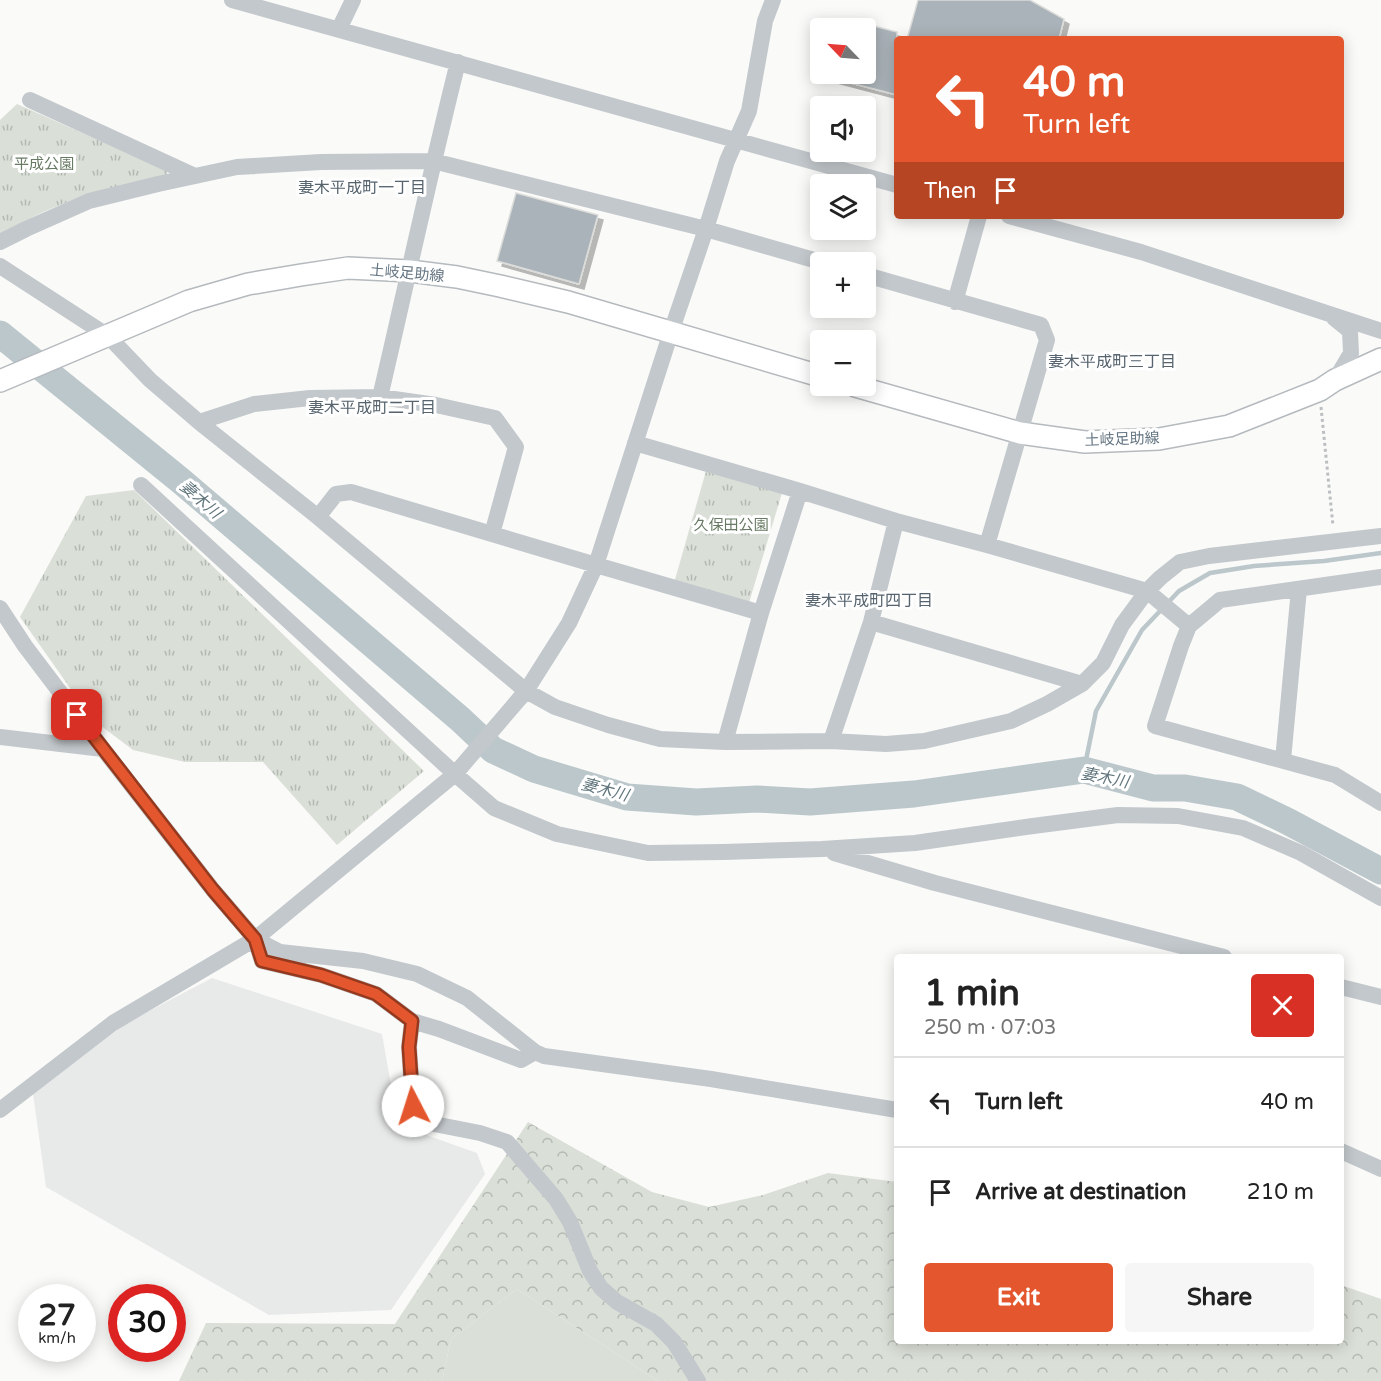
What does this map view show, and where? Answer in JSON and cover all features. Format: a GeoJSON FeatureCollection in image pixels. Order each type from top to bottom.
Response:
{"type":"FeatureCollection","features":[{"type":"Feature","properties":{"kind":"main road","name":"土岐足助線"},"geometry":{"type":"LineString","coordinates":[[0,381],[189,301],[248,284],[348,268],[410,271],[457,277],[568,302],[810,373]]}},
{"type":"Feature","properties":{"kind":"main road","name":"土岐足助線"},"geometry":{"type":"LineString","coordinates":[[876,392],[1020,433],[1085,442],[1159,439],[1229,426],[1327,385],[1381,359]]}},
{"type":"Feature","properties":{"kind":"street"},"geometry":{"type":"LineString","coordinates":[[232,0],[894,184]]}},
{"type":"Feature","properties":{"kind":"street"},"geometry":{"type":"LineString","coordinates":[[339,29],[353,0]]}},
{"type":"Feature","properties":{"kind":"street"},"geometry":{"type":"LineString","coordinates":[[0,1110],[113,1023],[255,939],[455,774],[526,691],[569,623],[596,565],[727,161],[749,111],[765,21],[773,0]]}},
{"type":"Feature","properties":{"kind":"street"},"geometry":{"type":"LineString","coordinates":[[380,397],[433,160],[458,62]]}},
{"type":"Feature","properties":{"kind":"street"},"geometry":{"type":"LineString","coordinates":[[30,100],[195,176]]}},
{"type":"Feature","properties":{"kind":"street"},"geometry":{"type":"LineString","coordinates":[[0,242],[89,201],[237,167],[321,162],[433,160],[706,229],[810,259]]}},
{"type":"Feature","properties":{"kind":"street"},"geometry":{"type":"LineString","coordinates":[[955,302],[978,219]]}},
{"type":"Feature","properties":{"kind":"street"},"geometry":{"type":"LineString","coordinates":[[1020,219],[1141,252],[1381,331]]}},
{"type":"Feature","properties":{"kind":"street"},"geometry":{"type":"LineString","coordinates":[[0,266],[99,339],[318,517],[526,691],[555,707],[660,739],[886,744],[924,741],[1011,721],[1082,684],[1103,663],[1122,625],[1147,591],[1180,562],[1209,556],[1381,536]]}},
{"type":"Feature","properties":{"kind":"street"},"geometry":{"type":"LineString","coordinates":[[876,278],[1041,325],[1047,339],[987,545]]}},
{"type":"Feature","properties":{"kind":"street"},"geometry":{"type":"LineString","coordinates":[[1325,312],[1350,331],[1351,353],[1327,385]]}},
{"type":"Feature","properties":{"kind":"street"},"geometry":{"type":"LineString","coordinates":[[199,422],[254,404],[310,398],[380,397],[436,405],[495,418],[516,447],[492,534]]}},
{"type":"Feature","properties":{"kind":"street"},"geometry":{"type":"LineString","coordinates":[[635,443],[896,521],[1147,591],[1189,626]]}},
{"type":"Feature","properties":{"kind":"street"},"geometry":{"type":"LineString","coordinates":[[141,484],[494,808],[557,834],[648,853],[723,852],[915,843],[1118,815],[1178,816],[1243,828],[1301,853],[1381,898]]}},
{"type":"Feature","properties":{"kind":"street"},"geometry":{"type":"LineString","coordinates":[[725,742],[761,613],[800,491]]}},
{"type":"Feature","properties":{"kind":"street"},"geometry":{"type":"LineString","coordinates":[[318,517],[336,494],[351,492],[761,613]]}},
{"type":"Feature","properties":{"kind":"street"},"geometry":{"type":"LineString","coordinates":[[831,741],[871,622],[896,521]]}},
{"type":"Feature","properties":{"kind":"street"},"geometry":{"type":"LineString","coordinates":[[1381,577],[1220,600],[1189,626],[1155,726],[1335,776],[1381,803]]}},
{"type":"Feature","properties":{"kind":"street"},"geometry":{"type":"LineString","coordinates":[[1283,760],[1299,589]]}},
{"type":"Feature","properties":{"kind":"street"},"geometry":{"type":"LineString","coordinates":[[0,608],[103,749],[213,890],[255,939],[280,952],[363,962],[417,974],[466,998],[535,1052],[544,1056],[711,1079],[894,1110]]}},
{"type":"Feature","properties":{"kind":"street"},"geometry":{"type":"LineString","coordinates":[[871,622],[1082,684]]}},
{"type":"Feature","properties":{"kind":"street"},"geometry":{"type":"LineString","coordinates":[[0,737],[103,749]]}},
{"type":"Feature","properties":{"kind":"street"},"geometry":{"type":"LineString","coordinates":[[822,849],[935,883],[1212,954]]}},
{"type":"Feature","properties":{"kind":"street"},"geometry":{"type":"LineString","coordinates":[[255,939],[262,961],[321,975],[376,994],[412,1021],[520,1060],[535,1052]]}},
{"type":"Feature","properties":{"kind":"street"},"geometry":{"type":"LineString","coordinates":[[1344,988],[1381,997]]}},
{"type":"Feature","properties":{"kind":"street"},"geometry":{"type":"LineString","coordinates":[[412,1021],[409,1047],[413,1106],[424,1122],[480,1133],[507,1142],[556,1199],[570,1222],[590,1271],[601,1288],[618,1302],[656,1324],[674,1342],[698,1381]]}},
{"type":"Feature","properties":{"kind":"street"},"geometry":{"type":"LineString","coordinates":[[1344,1152],[1381,1169]]}},
{"type":"Feature","properties":{"kind":"path"},"geometry":{"type":"LineString","coordinates":[[1327,385],[1335,542]]}},
{"type":"Feature","properties":{"kind":"shaded area"},"geometry":{"type":"Polygon","coordinates":[[[212,978],[382,1034],[398,1125],[477,1153],[485,1174],[391,1310],[269,1315],[46,1187],[33,1094],[128,1022],[212,978]]]}},
{"type":"Feature","properties":{"kind":"green space","name":"平成公園"},"geometry":{"type":"Polygon","coordinates":[[[17,104],[168,171],[166,175],[84,195],[43,212],[0,234],[0,120],[17,104]]]}},
{"type":"Feature","properties":{"kind":"green space","name":"久保田公園"},"geometry":{"type":"Polygon","coordinates":[[[706,471],[782,493],[748,606],[674,583],[706,471]]]}},
{"type":"Feature","properties":{"kind":"green space"},"geometry":{"type":"Polygon","coordinates":[[[134,490],[424,771],[337,845],[263,762],[185,762],[133,750],[92,719],[20,617],[86,496],[134,490]]]}},
{"type":"Feature","properties":{"kind":"green space"},"geometry":{"type":"Polygon","coordinates":[[[528,1122],[652,1192],[709,1207],[763,1195],[828,1173],[894,1182],[894,1344],[1344,1344],[1344,1286],[1381,1299],[1381,1381],[658,1381],[517,1289],[451,1339],[442,1381],[179,1381],[206,1323],[395,1324],[528,1122]]]}},
{"type":"Feature","properties":{"kind":"green space"},"geometry":{"type":"Polygon","coordinates":[[[517,1289],[658,1381],[442,1381],[451,1339],[517,1289]]]}},
{"type":"Feature","properties":{"kind":"building"},"geometry":{"type":"Polygon","coordinates":[[[918,0],[1030,0],[1064,19],[1060,36],[908,36],[918,0]]]}},
{"type":"Feature","properties":{"kind":"building"},"geometry":{"type":"Polygon","coordinates":[[[876,27],[897,32],[897,36],[894,36],[894,94],[855,84],[876,84],[876,27]]]}},
{"type":"Feature","properties":{"kind":"building"},"geometry":{"type":"Polygon","coordinates":[[[516,193],[598,215],[579,284],[497,261],[516,193]]]}},
{"type":"Feature","properties":{"kind":"waterway","name":"妻木川"},"geometry":{"type":"LineString","coordinates":[[0,334],[181,481],[460,719],[493,750],[534,769],[627,797],[696,802],[757,799],[810,802],[914,794],[1084,770],[1153,788],[1185,788],[1237,797],[1381,871]]}},
{"type":"Feature","properties":{"kind":"waterway"},"geometry":{"type":"LineString","coordinates":[[1084,770],[1096,711],[1142,630],[1179,591],[1210,573],[1254,566],[1324,561],[1381,553]]}},
{"type":"Feature","properties":{"kind":"district","name":"妻木平成町一丁目"},"geometry":{"type":"Point","coordinates":[362,187]}},
{"type":"Feature","properties":{"kind":"district","name":"妻木平成町三丁目"},"geometry":{"type":"Point","coordinates":[1112,361]}},
{"type":"Feature","properties":{"kind":"district","name":"妻木平成町二丁目"},"geometry":{"type":"Point","coordinates":[372,407]}},
{"type":"Feature","properties":{"kind":"district","name":"妻木平成町四丁目"},"geometry":{"type":"Point","coordinates":[869,600]}},
{"type":"Feature","properties":{"kind":"route"},"geometry":{"type":"LineString","coordinates":[[77,715],[213,890],[255,939],[262,961],[321,975],[376,994],[412,1021],[409,1047],[413,1106]]}}]}
